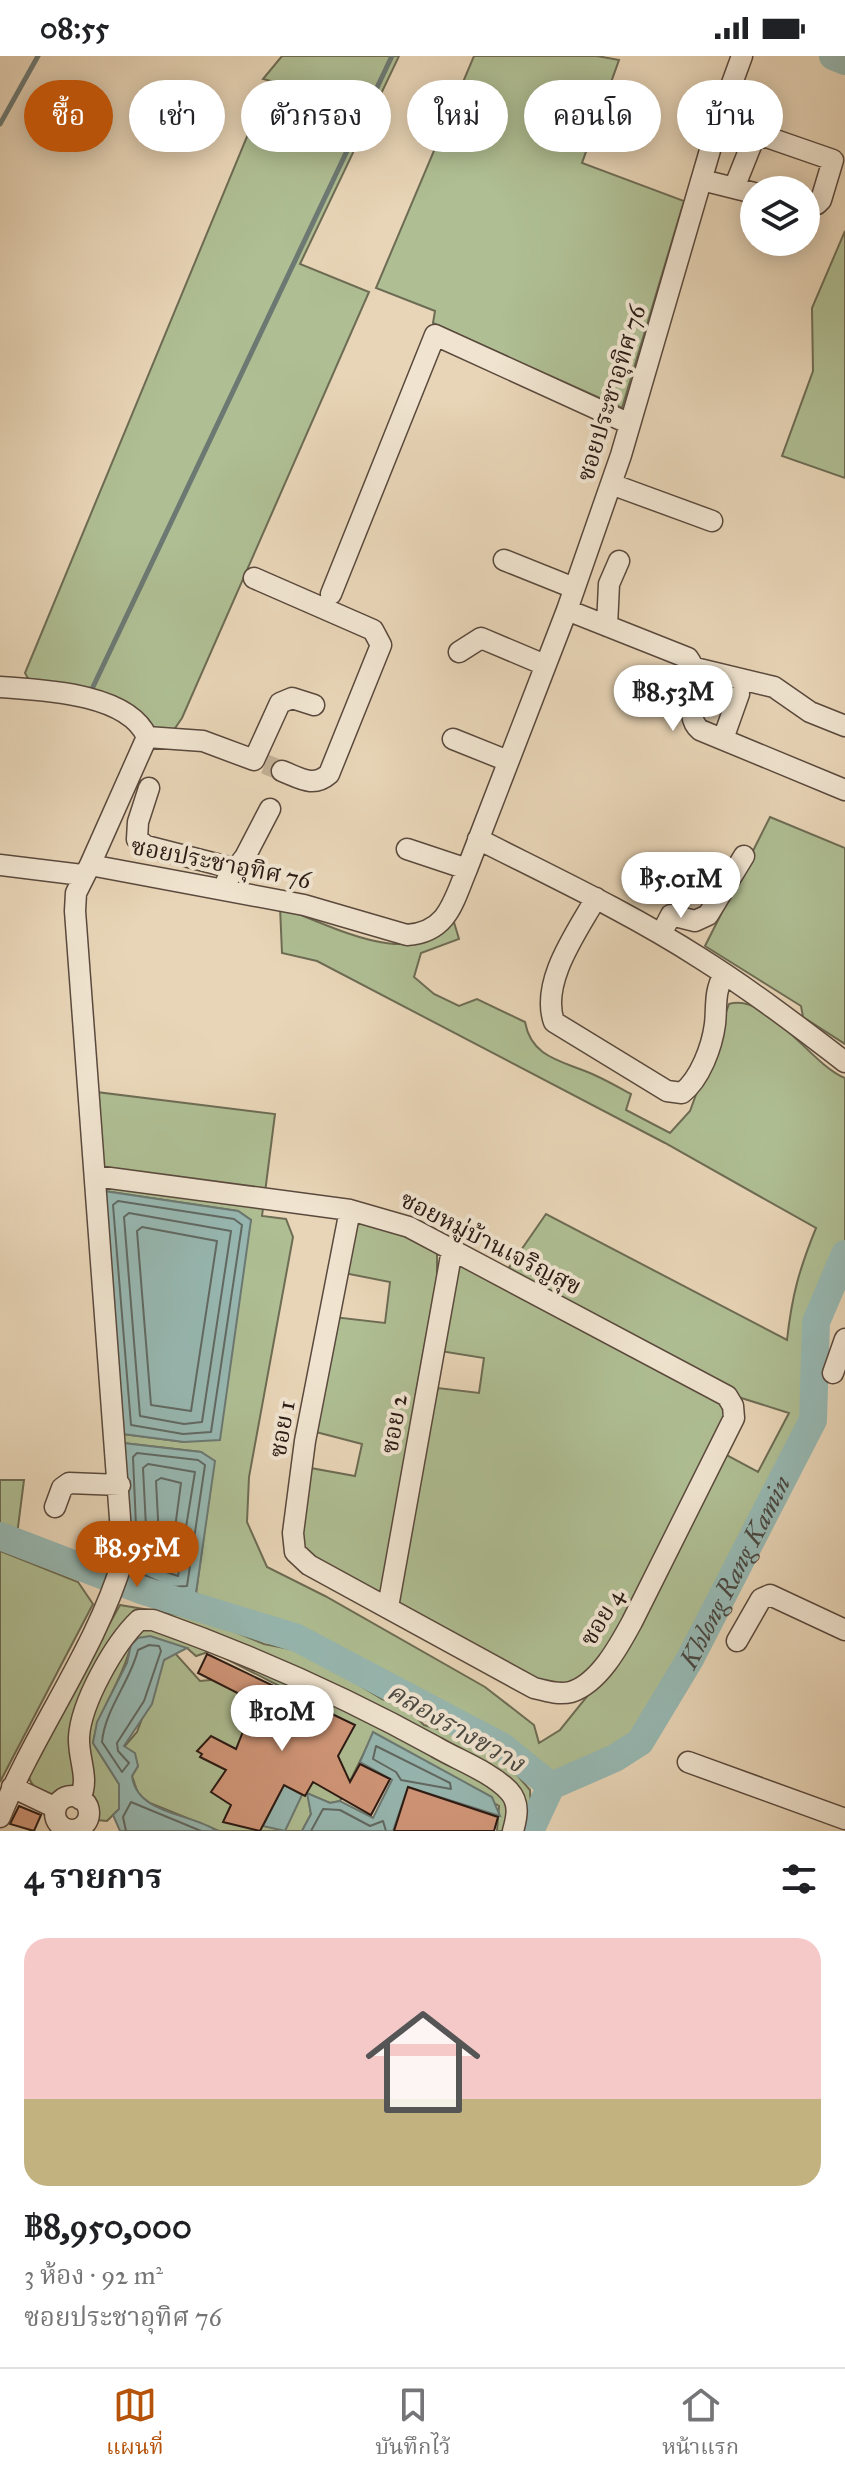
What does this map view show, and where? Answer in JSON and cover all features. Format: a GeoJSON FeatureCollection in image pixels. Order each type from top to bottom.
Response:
{"type":"FeatureCollection","features":[{"type":"Feature","properties":{"kind":"street","name":"ซอยประชาอุทิศ 76"},"geometry":{"type":"LineString","coordinates":[[0,865],[86,870],[219,889],[304,905],[407,935],[426,934],[440,924],[467,869],[567,610],[611,484],[728,90],[742,56]]}},
{"type":"Feature","properties":{"kind":"street"},"geometry":{"type":"LineString","coordinates":[[746,176],[752,143],[761,135],[824,154],[833,160],[820,201]]}},
{"type":"Feature","properties":{"kind":"street"},"geometry":{"type":"LineString","coordinates":[[702,180],[740,190]]}},
{"type":"Feature","properties":{"kind":"street"},"geometry":{"type":"LineString","coordinates":[[331,594],[435,335],[630,424]]}},
{"type":"Feature","properties":{"kind":"street"},"geometry":{"type":"LineString","coordinates":[[611,484],[712,521]]}},
{"type":"Feature","properties":{"kind":"street"},"geometry":{"type":"LineString","coordinates":[[504,560],[574,588]]}},
{"type":"Feature","properties":{"kind":"street"},"geometry":{"type":"LineString","coordinates":[[607,626],[609,584],[619,561]]}},
{"type":"Feature","properties":{"kind":"street"},"geometry":{"type":"LineString","coordinates":[[147,737],[203,741],[309,782],[320,782],[329,774],[381,645],[373,630],[254,578]]}},
{"type":"Feature","properties":{"kind":"street"},"geometry":{"type":"LineString","coordinates":[[567,610],[688,658],[695,668],[694,725],[845,790]]}},
{"type":"Feature","properties":{"kind":"street"},"geometry":{"type":"LineString","coordinates":[[459,652],[481,638],[545,665]]}},
{"type":"Feature","properties":{"kind":"street"},"geometry":{"type":"LineString","coordinates":[[695,668],[774,687],[810,712],[845,726]]}},
{"type":"Feature","properties":{"kind":"street"},"geometry":{"type":"LineString","coordinates":[[0,687],[43,690],[110,706],[132,715],[147,737]]}},
{"type":"Feature","properties":{"kind":"street"},"geometry":{"type":"LineString","coordinates":[[723,739],[739,694]]}},
{"type":"Feature","properties":{"kind":"street"},"geometry":{"type":"LineString","coordinates":[[267,765],[280,703],[292,698],[314,705]]}},
{"type":"Feature","properties":{"kind":"street"},"geometry":{"type":"LineString","coordinates":[[0,1817],[12,1787],[109,1606],[123,1559],[120,1485],[75,911],[86,870],[147,737]]}},
{"type":"Feature","properties":{"kind":"street"},"geometry":{"type":"LineString","coordinates":[[453,739],[508,761]]}},
{"type":"Feature","properties":{"kind":"street"},"geometry":{"type":"LineString","coordinates":[[149,788],[138,822],[137,839],[146,846],[236,869]]}},
{"type":"Feature","properties":{"kind":"street"},"geometry":{"type":"LineString","coordinates":[[219,889],[236,869],[270,809]]}},
{"type":"Feature","properties":{"kind":"street"},"geometry":{"type":"LineString","coordinates":[[478,839],[661,934],[724,974],[845,1062]]}},
{"type":"Feature","properties":{"kind":"street"},"geometry":{"type":"LineString","coordinates":[[407,849],[467,869]]}},
{"type":"Feature","properties":{"kind":"street"},"geometry":{"type":"LineString","coordinates":[[661,934],[671,915],[695,921],[708,915],[744,856]]}},
{"type":"Feature","properties":{"kind":"street"},"geometry":{"type":"LineString","coordinates":[[596,898],[569,948],[552,992],[550,1010],[554,1022],[667,1091],[682,1093],[691,1086],[701,1069],[715,1025],[715,996],[724,974]]}},
{"type":"Feature","properties":{"kind":"street","name":"ซอยหมู่บ้านเจริญสุข"},"geometry":{"type":"LineString","coordinates":[[95,1176],[350,1210],[409,1227],[727,1396],[733,1406],[734,1418]]}},
{"type":"Feature","properties":{"kind":"street","name":"ซอย 1"},"geometry":{"type":"LineString","coordinates":[[350,1210],[305,1441],[293,1533],[295,1552],[309,1565],[388,1607]]}},
{"type":"Feature","properties":{"kind":"street","name":"ซอย 2"},"geometry":{"type":"LineString","coordinates":[[388,1607],[452,1250]]}},
{"type":"Feature","properties":{"kind":"street"},"geometry":{"type":"LineString","coordinates":[[833,1373],[845,1339]]}},
{"type":"Feature","properties":{"kind":"street","name":"ซอย 4"},"geometry":{"type":"LineString","coordinates":[[388,1607],[534,1688],[557,1693],[574,1691],[615,1653],[734,1418]]}},
{"type":"Feature","properties":{"kind":"street"},"geometry":{"type":"LineString","coordinates":[[55,1507],[62,1488],[69,1483],[120,1485]]}},
{"type":"Feature","properties":{"kind":"street"},"geometry":{"type":"LineString","coordinates":[[737,1641],[761,1599],[770,1595],[845,1630]]}},
{"type":"Feature","properties":{"kind":"street"},"geometry":{"type":"LineString","coordinates":[[80,1799],[86,1786],[79,1736],[86,1710],[113,1650],[139,1620],[153,1620],[241,1651],[318,1686],[479,1771],[509,1792],[517,1806],[513,1831]]}},
{"type":"Feature","properties":{"kind":"street"},"geometry":{"type":"LineString","coordinates":[[688,1762],[845,1819]]}},
{"type":"Feature","properties":{"kind":"street"},"geometry":{"type":"LineString","coordinates":[[12,1787],[56,1808]]}},
{"type":"Feature","properties":{"kind":"street"},"geometry":{"type":"LineString","coordinates":[[56,1808],[65,1798],[80,1799]]}},
{"type":"Feature","properties":{"kind":"street"},"geometry":{"type":"LineString","coordinates":[[56,1808],[60,1826],[70,1830],[82,1829],[88,1813],[80,1799]]}},
{"type":"Feature","properties":{"kind":"green space"},"geometry":{"type":"Polygon","coordinates":[[[282,56],[399,56],[388,80],[263,79],[282,56]]]}},
{"type":"Feature","properties":{"kind":"green space"},"geometry":{"type":"Polygon","coordinates":[[[474,56],[597,56],[619,60],[612,80],[524,80],[524,152],[586,152],[582,163],[684,201],[622,408],[433,323],[435,311],[376,288],[433,152],[508,152],[508,80],[464,80],[474,56]]]}},
{"type":"Feature","properties":{"kind":"green space"},"geometry":{"type":"Polygon","coordinates":[[[241,151],[353,152],[300,264],[369,292],[182,718],[171,734],[30,682],[25,673],[241,151]]]}},
{"type":"Feature","properties":{"kind":"green space"},"geometry":{"type":"Polygon","coordinates":[[[845,231],[845,478],[782,456],[813,371],[812,308],[845,231]]]}},
{"type":"Feature","properties":{"kind":"green space"},"geometry":{"type":"Polygon","coordinates":[[[770,817],[845,848],[845,1044],[803,1017],[801,1006],[705,946],[770,817]]]}},
{"type":"Feature","properties":{"kind":"green space"},"geometry":{"type":"Polygon","coordinates":[[[280,907],[346,933],[394,944],[416,943],[436,935],[453,919],[459,939],[421,953],[414,977],[434,994],[459,1006],[477,999],[525,1022],[528,1033],[539,1049],[631,1094],[626,1110],[670,1133],[690,1111],[729,1004],[744,1003],[758,1009],[832,1071],[845,1078],[845,1244],[833,1258],[806,1336],[807,1418],[786,1466],[692,1643],[635,1736],[585,1767],[557,1775],[335,1651],[232,1612],[196,1593],[214,1461],[201,1452],[123,1443],[123,1434],[184,1442],[251,1220],[238,1211],[104,1191],[96,1092],[275,1114],[262,1216],[286,1219],[293,1237],[249,1477],[247,1522],[267,1567],[325,1596],[485,1687],[534,1725],[539,1743],[560,1730],[610,1668],[723,1453],[758,1472],[789,1413],[735,1396],[508,1269],[546,1214],[787,1340],[797,1283],[816,1228],[665,1143],[317,961],[282,953],[280,907]]]}},
{"type":"Feature","properties":{"kind":"green space"},"geometry":{"type":"Polygon","coordinates":[[[353,1219],[378,1222],[437,1250],[437,1278],[416,1393],[435,1399],[438,1388],[479,1393],[484,1358],[440,1351],[458,1261],[716,1397],[726,1407],[726,1420],[613,1648],[574,1686],[555,1689],[307,1558],[297,1535],[305,1467],[355,1476],[362,1444],[312,1431],[334,1317],[385,1323],[390,1282],[344,1273],[353,1219]]]}},
{"type":"Feature","properties":{"kind":"green space"},"geometry":{"type":"Polygon","coordinates":[[[0,1480],[24,1480],[17,1535],[0,1527],[0,1480]]]}},
{"type":"Feature","properties":{"kind":"green space"},"geometry":{"type":"Polygon","coordinates":[[[0,1551],[78,1582],[93,1604],[0,1782],[0,1551]]]}},
{"type":"Feature","properties":{"kind":"green space"},"geometry":{"type":"Polygon","coordinates":[[[120,1605],[203,1619],[264,1644],[305,1652],[382,1699],[405,1706],[424,1725],[479,1741],[497,1752],[530,1790],[531,1811],[525,1831],[497,1831],[499,1806],[374,1733],[340,1801],[330,1803],[308,1794],[311,1814],[302,1831],[219,1831],[140,1799],[132,1776],[138,1766],[124,1747],[137,1732],[164,1660],[174,1652],[200,1681],[233,1678],[297,1695],[211,1651],[196,1656],[187,1648],[131,1645],[123,1670],[100,1718],[93,1743],[119,1784],[119,1809],[107,1821],[86,1819],[80,1805],[40,1792],[27,1770],[120,1605]]]}},
{"type":"Feature","properties":{"kind":"water"},"geometry":{"type":"Polygon","coordinates":[[[104,1191],[238,1211],[251,1220],[220,1440],[184,1442],[123,1434],[104,1191]]]}},
{"type":"Feature","properties":{"kind":"water"},"geometry":{"type":"Polygon","coordinates":[[[123,1443],[201,1452],[215,1461],[196,1593],[169,1595],[128,1577],[123,1443]]]}},
{"type":"Feature","properties":{"kind":"water"},"geometry":{"type":"Polygon","coordinates":[[[150,1636],[187,1648],[164,1660],[152,1704],[124,1746],[135,1753],[138,1766],[132,1776],[136,1789],[154,1806],[217,1831],[120,1831],[113,1815],[119,1809],[119,1784],[93,1743],[97,1722],[127,1663],[131,1645],[138,1638],[150,1636]]]}},
{"type":"Feature","properties":{"kind":"water"},"geometry":{"type":"Polygon","coordinates":[[[373,1732],[492,1797],[500,1816],[408,1787],[393,1831],[302,1831],[311,1814],[307,1793],[330,1803],[340,1801],[373,1818],[392,1780],[360,1762],[373,1732]]]}},
{"type":"Feature","properties":{"kind":"water"},"geometry":{"type":"Polygon","coordinates":[[[284,1785],[302,1795],[285,1831],[263,1826],[284,1785]]]}},
{"type":"Feature","properties":{"kind":"building"},"geometry":{"type":"Polygon","coordinates":[[[207,1654],[355,1725],[338,1756],[350,1782],[360,1764],[390,1779],[371,1815],[313,1782],[305,1796],[284,1785],[260,1831],[223,1822],[231,1805],[211,1792],[226,1770],[200,1757],[202,1754],[197,1751],[211,1736],[236,1749],[246,1724],[275,1712],[198,1673],[207,1654]]]}},
{"type":"Feature","properties":{"kind":"building"},"geometry":{"type":"Polygon","coordinates":[[[408,1787],[498,1817],[494,1831],[394,1831],[408,1787]]]}},
{"type":"Feature","properties":{"kind":"building"},"geometry":{"type":"Polygon","coordinates":[[[19,1806],[41,1815],[34,1831],[10,1824],[19,1806]]]}},
{"type":"Feature","properties":{"kind":"waterway"},"geometry":{"type":"LineString","coordinates":[[0,124],[38,56]]}},
{"type":"Feature","properties":{"kind":"waterway"},"geometry":{"type":"LineString","coordinates":[[92,689],[392,56]]}},
{"type":"Feature","properties":{"kind":"waterway"},"geometry":{"type":"LineString","coordinates":[[833,56],[845,61]]}},
{"type":"Feature","properties":{"kind":"waterway","name":"Khlong Rang Kamin"},"geometry":{"type":"LineString","coordinates":[[530,1831],[551,1786],[615,1758],[640,1742],[690,1659],[813,1420],[816,1322],[845,1254]]}},
{"type":"Feature","properties":{"kind":"waterway","name":"คลองรางขวาง"},"geometry":{"type":"LineString","coordinates":[[0,1536],[141,1590],[297,1638],[503,1747],[551,1786]]}},
{"type":"Feature","properties":{"kind":"tunnel"},"geometry":{"type":"LineString","coordinates":[[265,764],[282,771]]}}]}
